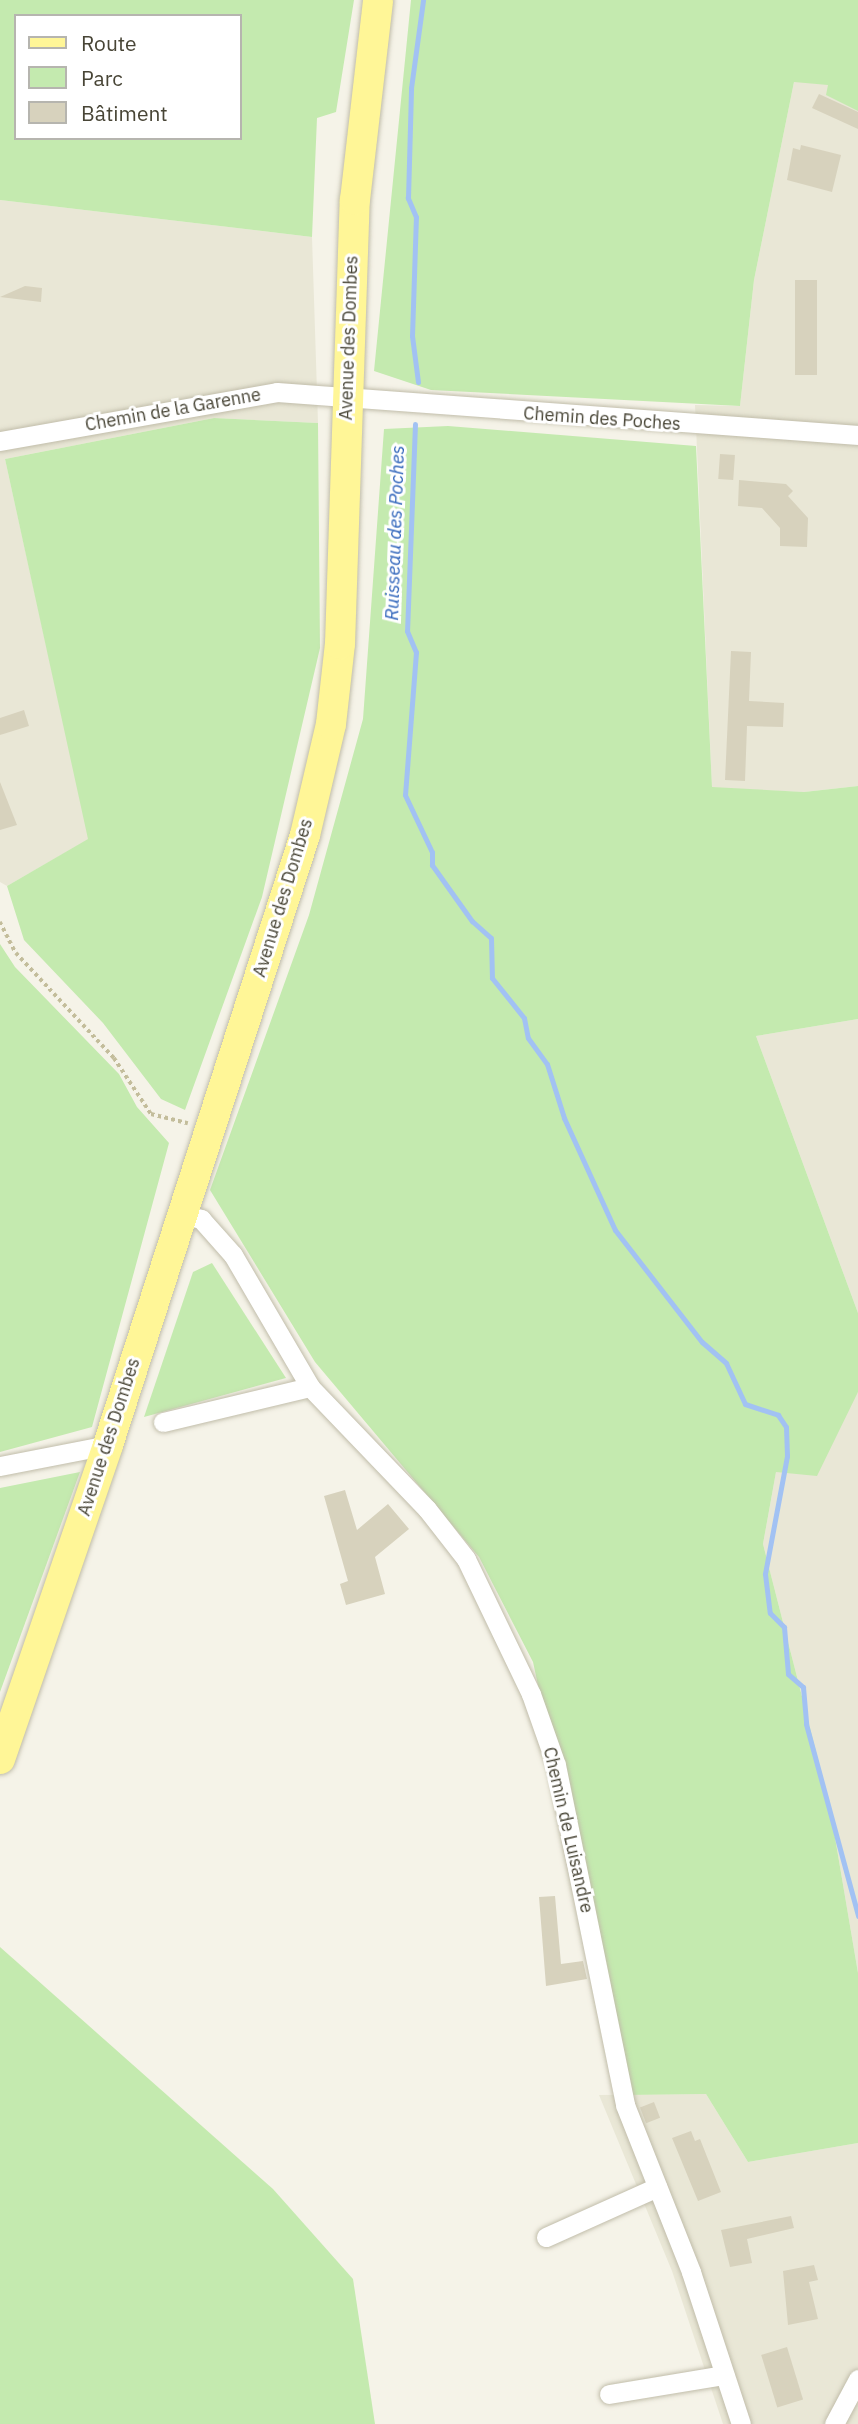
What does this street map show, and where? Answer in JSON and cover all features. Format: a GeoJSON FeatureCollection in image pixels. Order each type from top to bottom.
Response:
{"type":"FeatureCollection","features":[{"type":"Feature","properties":{"kind":"main road","name":"Avenue des Dombes"},"geometry":{"type":"LineString","coordinates":[[0,1759],[108,1445],[180,1214],[305,835],[331,724],[340,644],[355,200],[377,0]]}},
{"type":"Feature","properties":{"kind":"street","name":"Chemin de la Garenne"},"geometry":{"type":"LineString","coordinates":[[0,441],[204,402],[277,392],[347,393]]}},
{"type":"Feature","properties":{"kind":"street","name":"Chemin des Poches"},"geometry":{"type":"LineString","coordinates":[[347,393],[415,405],[858,435]]}},
{"type":"Feature","properties":{"kind":"street","name":"Chemin de Luisandre"},"geometry":{"type":"LineString","coordinates":[[180,1214],[201,1219],[233,1255],[310,1387],[427,1509],[466,1559],[531,1694],[556,1765],[625,2105],[741,2424]]}},
{"type":"Feature","properties":{"kind":"street"},"geometry":{"type":"LineString","coordinates":[[163,1422],[310,1387]]}},
{"type":"Feature","properties":{"kind":"street"},"geometry":{"type":"LineString","coordinates":[[0,1466],[108,1445]]}},
{"type":"Feature","properties":{"kind":"street"},"geometry":{"type":"LineString","coordinates":[[546,2237],[657,2187]]}},
{"type":"Feature","properties":{"kind":"street"},"geometry":{"type":"LineString","coordinates":[[609,2393],[724,2375]]}},
{"type":"Feature","properties":{"kind":"street"},"geometry":{"type":"LineString","coordinates":[[834,2424],[858,2379]]}},
{"type":"Feature","properties":{"kind":"path"},"geometry":{"type":"LineString","coordinates":[[0,922],[16,953],[114,1058],[151,1114],[211,1125]]}},
{"type":"Feature","properties":{"kind":"shaded area"},"geometry":{"type":"Polygon","coordinates":[[[858,0],[858,786],[804,792],[712,788],[695,405],[740,406],[754,280],[794,82],[858,0]]]}},
{"type":"Feature","properties":{"kind":"shaded area"},"geometry":{"type":"Polygon","coordinates":[[[0,200],[312,237],[318,423],[214,418],[5,459],[89,839],[7,886],[0,882],[0,200]]]}},
{"type":"Feature","properties":{"kind":"shaded area"},"geometry":{"type":"Polygon","coordinates":[[[858,1019],[858,1313],[756,1036],[858,1019]]]}},
{"type":"Feature","properties":{"kind":"shaded area"},"geometry":{"type":"Polygon","coordinates":[[[858,1392],[858,1973],[829,1802],[763,1544],[776,1472],[858,1392]]]}},
{"type":"Feature","properties":{"kind":"shaded area"},"geometry":{"type":"Polygon","coordinates":[[[706,2094],[748,2162],[858,2143],[858,2424],[723,2424],[672,2271],[599,2095],[706,2094]]]}},
{"type":"Feature","properties":{"kind":"green space"},"geometry":{"type":"Polygon","coordinates":[[[0,0],[354,0],[336,112],[317,118],[312,237],[0,200],[0,0]]]}},
{"type":"Feature","properties":{"kind":"green space"},"geometry":{"type":"Polygon","coordinates":[[[411,0],[858,0],[858,111],[826,95],[828,85],[794,82],[754,280],[740,406],[431,390],[374,371],[411,0]]]}},
{"type":"Feature","properties":{"kind":"green space"},"geometry":{"type":"Polygon","coordinates":[[[214,418],[318,423],[320,648],[262,897],[185,1110],[161,1099],[103,1023],[24,940],[7,886],[88,839],[5,459],[214,418]]]}},
{"type":"Feature","properties":{"kind":"green space"},"geometry":{"type":"Polygon","coordinates":[[[448,426],[696,446],[712,787],[804,792],[858,786],[858,1019],[756,1036],[858,1313],[858,1392],[817,1476],[776,1472],[763,1544],[829,1802],[858,1973],[858,2143],[748,2162],[706,2094],[626,2095],[533,1662],[479,1557],[315,1362],[210,1190],[309,915],[363,719],[384,429],[448,426]]]}},
{"type":"Feature","properties":{"kind":"green space"},"geometry":{"type":"Polygon","coordinates":[[[0,944],[15,967],[119,1074],[137,1107],[169,1143],[92,1427],[0,1452],[0,944]]]}},
{"type":"Feature","properties":{"kind":"green space"},"geometry":{"type":"Polygon","coordinates":[[[212,1263],[286,1378],[144,1417],[193,1272],[212,1263]]]}},
{"type":"Feature","properties":{"kind":"green space"},"geometry":{"type":"Polygon","coordinates":[[[80,1472],[0,1692],[0,1488],[80,1472]]]}},
{"type":"Feature","properties":{"kind":"green space"},"geometry":{"type":"Polygon","coordinates":[[[0,1947],[273,2189],[353,2279],[375,2424],[0,2424],[0,1947]]]}},
{"type":"Feature","properties":{"kind":"building"},"geometry":{"type":"Polygon","coordinates":[[[819,94],[858,112],[858,129],[812,108],[819,94]]]}},
{"type":"Feature","properties":{"kind":"building"},"geometry":{"type":"Polygon","coordinates":[[[801,145],[841,155],[832,192],[787,180],[793,148],[800,150],[801,145]]]}},
{"type":"Feature","properties":{"kind":"building"},"geometry":{"type":"Polygon","coordinates":[[[795,280],[817,280],[817,375],[795,375],[795,280]]]}},
{"type":"Feature","properties":{"kind":"building"},"geometry":{"type":"Polygon","coordinates":[[[25,286],[42,288],[41,302],[0,297],[25,286]]]}},
{"type":"Feature","properties":{"kind":"building"},"geometry":{"type":"Polygon","coordinates":[[[720,454],[735,455],[733,480],[718,479],[720,454]]]}},
{"type":"Feature","properties":{"kind":"building"},"geometry":{"type":"Polygon","coordinates":[[[739,480],[786,484],[793,491],[788,496],[808,518],[807,547],[780,546],[780,528],[762,508],[738,506],[739,480]]]}},
{"type":"Feature","properties":{"kind":"building"},"geometry":{"type":"Polygon","coordinates":[[[731,651],[751,652],[749,701],[784,703],[783,727],[747,726],[745,781],[725,780],[731,651]]]}},
{"type":"Feature","properties":{"kind":"building"},"geometry":{"type":"Polygon","coordinates":[[[24,710],[29,726],[0,735],[0,718],[24,710]]]}},
{"type":"Feature","properties":{"kind":"building"},"geometry":{"type":"Polygon","coordinates":[[[0,782],[17,825],[0,830],[0,782]]]}},
{"type":"Feature","properties":{"kind":"building"},"geometry":{"type":"Polygon","coordinates":[[[345,1490],[357,1530],[388,1504],[409,1529],[375,1557],[385,1594],[346,1605],[340,1584],[348,1581],[324,1496],[345,1490]]]}},
{"type":"Feature","properties":{"kind":"building"},"geometry":{"type":"Polygon","coordinates":[[[555,1896],[561,1964],[583,1961],[587,1979],[546,1986],[539,1897],[555,1896]]]}},
{"type":"Feature","properties":{"kind":"building"},"geometry":{"type":"Polygon","coordinates":[[[654,2102],[660,2118],[646,2123],[640,2107],[654,2102]]]}},
{"type":"Feature","properties":{"kind":"building"},"geometry":{"type":"Polygon","coordinates":[[[691,2131],[695,2141],[700,2139],[721,2192],[698,2201],[672,2138],[691,2131]]]}},
{"type":"Feature","properties":{"kind":"building"},"geometry":{"type":"Polygon","coordinates":[[[791,2216],[794,2228],[747,2239],[752,2263],[730,2267],[721,2230],[791,2216]]]}},
{"type":"Feature","properties":{"kind":"building"},"geometry":{"type":"Polygon","coordinates":[[[814,2265],[818,2280],[809,2282],[818,2319],[788,2325],[783,2271],[814,2265]]]}},
{"type":"Feature","properties":{"kind":"building"},"geometry":{"type":"Polygon","coordinates":[[[787,2347],[803,2400],[777,2407],[761,2355],[787,2347]]]}},
{"type":"Feature","properties":{"kind":"waterway","name":"Ruisseau des Poches"},"geometry":{"type":"LineString","coordinates":[[418,382],[412,336],[416,217],[408,198],[411,88],[423,0]]}},
{"type":"Feature","properties":{"kind":"waterway","name":"Ruisseau des Poches"},"geometry":{"type":"LineString","coordinates":[[415,424],[407,631],[416,652],[405,795],[432,852],[432,865],[472,921],[491,938],[492,978],[524,1018],[528,1038],[547,1064],[564,1118],[615,1230],[702,1342],[726,1363],[745,1404],[778,1415],[786,1427],[787,1456],[765,1574],[770,1613],[784,1627],[788,1674],[803,1687],[806,1724],[858,1916]]}}]}
